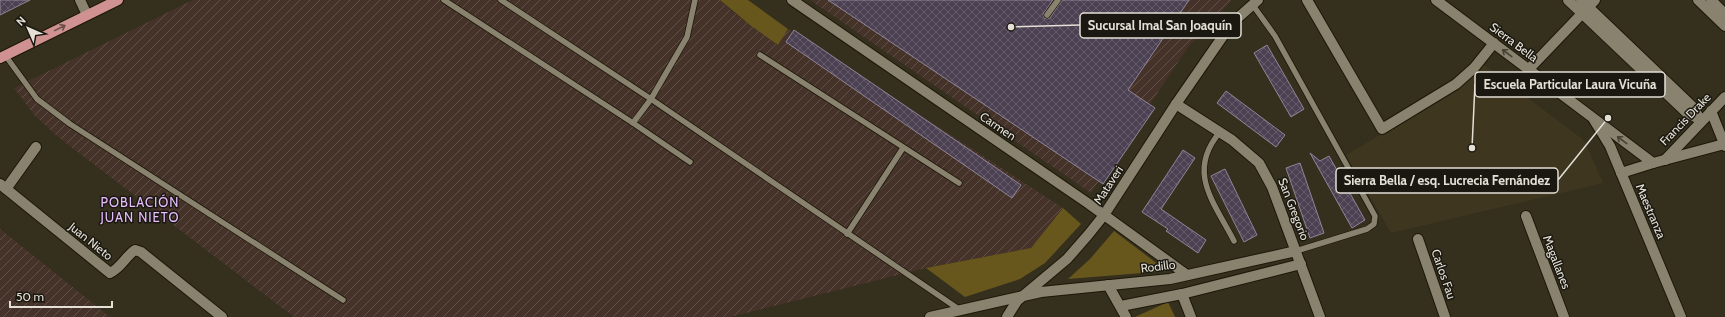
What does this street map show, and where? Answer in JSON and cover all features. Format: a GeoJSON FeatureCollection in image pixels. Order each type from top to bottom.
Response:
{"type":"FeatureCollection","features":[{"type":"Feature","properties":{"kind":"main road"},"geometry":{"type":"LineString","coordinates":[[3,57],[118,0]]}},
{"type":"Feature","properties":{"kind":"street"},"geometry":{"type":"LineString","coordinates":[[80,0],[88,15]]}},
{"type":"Feature","properties":{"kind":"street","name":"Carmen"},"geometry":{"type":"LineString","coordinates":[[792,0],[1104,215],[1187,275]]}},
{"type":"Feature","properties":{"kind":"street"},"geometry":{"type":"LineString","coordinates":[[1307,0],[1382,129],[1456,84],[1474,68],[1494,43]]}},
{"type":"Feature","properties":{"kind":"street","name":"Sierra Bella"},"geometry":{"type":"LineString","coordinates":[[1436,0],[1653,163]]}},
{"type":"Feature","properties":{"kind":"street"},"geometry":{"type":"LineString","coordinates":[[1568,0],[1586,5],[1692,106],[1701,120]]}},
{"type":"Feature","properties":{"kind":"street"},"geometry":{"type":"LineString","coordinates":[[1698,0],[1725,26]]}},
{"type":"Feature","properties":{"kind":"street"},"geometry":{"type":"LineString","coordinates":[[1711,0],[1725,14]]}},
{"type":"Feature","properties":{"kind":"street","name":"Mataveri"},"geometry":{"type":"LineString","coordinates":[[930,317],[1022,296],[1074,252],[1104,215],[1176,104],[1232,23],[1255,2]]}},
{"type":"Feature","properties":{"kind":"street"},"geometry":{"type":"LineString","coordinates":[[1528,70],[1586,5]]}},
{"type":"Feature","properties":{"kind":"street","name":"Francis Drake"},"geometry":{"type":"LineString","coordinates":[[1665,160],[1701,120],[1725,97]]}},
{"type":"Feature","properties":{"kind":"street","name":"San Gregorio"},"geometry":{"type":"LineString","coordinates":[[1176,104],[1247,151],[1259,163],[1272,187],[1320,317]]}},
{"type":"Feature","properties":{"kind":"street"},"geometry":{"type":"LineString","coordinates":[[1621,173],[1653,163],[1724,145],[1711,111]]}},
{"type":"Feature","properties":{"kind":"street","name":"Maestranza"},"geometry":{"type":"LineString","coordinates":[[1592,118],[1606,137],[1681,317]]}},
{"type":"Feature","properties":{"kind":"street"},"geometry":{"type":"LineString","coordinates":[[3,187],[36,147]]}},
{"type":"Feature","properties":{"kind":"street","name":"Juan Nieto"},"geometry":{"type":"LineString","coordinates":[[3,187],[110,273],[116,270],[128,255],[135,250],[141,252],[222,317]]}},
{"type":"Feature","properties":{"kind":"street","name":"Magallanes"},"geometry":{"type":"LineString","coordinates":[[1526,216],[1564,317]]}},
{"type":"Feature","properties":{"kind":"street","name":"Carlos Fau"},"geometry":{"type":"LineString","coordinates":[[1418,239],[1445,317]]}},
{"type":"Feature","properties":{"kind":"street","name":"Rodillo"},"geometry":{"type":"LineString","coordinates":[[1022,296],[1056,290],[1187,275],[1296,251]]}},
{"type":"Feature","properties":{"kind":"street"},"geometry":{"type":"LineString","coordinates":[[1121,306],[1182,294],[1301,264]]}},
{"type":"Feature","properties":{"kind":"street"},"geometry":{"type":"LineString","coordinates":[[1108,285],[1126,317]]}},
{"type":"Feature","properties":{"kind":"street"},"geometry":{"type":"LineString","coordinates":[[1182,294],[1191,317]]}},
{"type":"Feature","properties":{"kind":"street"},"geometry":{"type":"LineString","coordinates":[[1007,317],[1012,307],[1022,296]]}},
{"type":"Feature","properties":{"kind":"street"},"geometry":{"type":"LineString","coordinates":[[960,310],[969,317]]}},
{"type":"Feature","properties":{"kind":"lane"},"geometry":{"type":"LineString","coordinates":[[444,0],[633,123],[690,162]]}},
{"type":"Feature","properties":{"kind":"lane"},"geometry":{"type":"LineString","coordinates":[[501,0],[651,99],[960,310]]}},
{"type":"Feature","properties":{"kind":"lane"},"geometry":{"type":"LineString","coordinates":[[633,123],[651,99],[688,38],[695,0]]}},
{"type":"Feature","properties":{"kind":"lane"},"geometry":{"type":"LineString","coordinates":[[1047,14],[1058,0]]}},
{"type":"Feature","properties":{"kind":"lane"},"geometry":{"type":"LineString","coordinates":[[1255,2],[1375,216],[1374,224],[1367,229],[1296,251]]}},
{"type":"Feature","properties":{"kind":"lane"},"geometry":{"type":"LineString","coordinates":[[760,55],[903,148],[960,183]]}},
{"type":"Feature","properties":{"kind":"lane"},"geometry":{"type":"LineString","coordinates":[[3,57],[37,99],[70,124],[343,300]]}},
{"type":"Feature","properties":{"kind":"lane"},"geometry":{"type":"LineString","coordinates":[[1220,132],[1212,141],[1206,152],[1204,177],[1207,189],[1234,241]]}},
{"type":"Feature","properties":{"kind":"lane"},"geometry":{"type":"LineString","coordinates":[[847,234],[903,148]]}},
{"type":"Feature","properties":{"kind":"shaded area"},"geometry":{"type":"Polygon","coordinates":[[[193,0],[720,0],[734,13],[778,45],[788,29],[1063,208],[1031,248],[926,268],[730,317],[294,317],[58,137],[35,116],[14,88],[193,0]]]}},
{"type":"Feature","properties":{"kind":"shaded area"},"geometry":{"type":"Polygon","coordinates":[[[720,0],[748,0],[788,29],[778,45],[750,25],[720,0]]]}},
{"type":"Feature","properties":{"kind":"shaded area"},"geometry":{"type":"Polygon","coordinates":[[[810,0],[1232,0],[1188,47],[1091,193],[810,0]]]}},
{"type":"Feature","properties":{"kind":"shaded area"},"geometry":{"type":"Polygon","coordinates":[[[1483,64],[1581,138],[1585,142],[1603,183],[1391,233],[1346,155],[1467,83],[1483,64]]]}},
{"type":"Feature","properties":{"kind":"shaded area"},"geometry":{"type":"Polygon","coordinates":[[[1063,208],[1081,224],[1045,263],[1020,279],[965,297],[926,268],[1031,248],[1063,208]]]}},
{"type":"Feature","properties":{"kind":"shaded area"},"geometry":{"type":"Polygon","coordinates":[[[0,229],[110,317],[0,317],[0,229]]]}},
{"type":"Feature","properties":{"kind":"shaded area"},"geometry":{"type":"Polygon","coordinates":[[[1114,231],[1167,271],[1068,279],[1090,259],[1114,231]]]}},
{"type":"Feature","properties":{"kind":"shaded area"},"geometry":{"type":"Polygon","coordinates":[[[1168,302],[1175,317],[1135,317],[1168,302]]]}},
{"type":"Feature","properties":{"kind":"building"},"geometry":{"type":"Polygon","coordinates":[[[0,0],[30,0],[0,15],[0,0]]]}},
{"type":"Feature","properties":{"kind":"building"},"geometry":{"type":"Polygon","coordinates":[[[828,0],[1053,0],[1043,14],[1044,18],[1047,19],[1050,18],[1062,0],[1189,0],[1128,90],[1155,108],[1103,184],[828,0]]]}},
{"type":"Feature","properties":{"kind":"building"},"geometry":{"type":"Polygon","coordinates":[[[794,30],[1021,185],[1012,198],[786,42],[794,30]]]}},
{"type":"Feature","properties":{"kind":"building"},"geometry":{"type":"Polygon","coordinates":[[[1267,45],[1304,109],[1291,117],[1254,53],[1267,45]]]}},
{"type":"Feature","properties":{"kind":"building"},"geometry":{"type":"Polygon","coordinates":[[[1226,91],[1285,135],[1276,147],[1217,103],[1226,91]]]}},
{"type":"Feature","properties":{"kind":"building"},"geometry":{"type":"Polygon","coordinates":[[[1183,150],[1195,158],[1161,209],[1206,240],[1198,253],[1166,231],[1168,229],[1142,212],[1183,150]]]}},
{"type":"Feature","properties":{"kind":"building"},"geometry":{"type":"Polygon","coordinates":[[[1310,153],[1320,161],[1329,156],[1365,220],[1352,228],[1310,153]]]}},
{"type":"Feature","properties":{"kind":"building"},"geometry":{"type":"Polygon","coordinates":[[[1300,163],[1324,233],[1310,238],[1286,168],[1300,163]]]}},
{"type":"Feature","properties":{"kind":"building"},"geometry":{"type":"Polygon","coordinates":[[[1225,169],[1257,235],[1244,242],[1211,176],[1225,169]]]}},
{"type":"Feature","properties":{"kind":"place","name":"Sucursal Imal San Joaquín"},"geometry":{"type":"Point","coordinates":[1011,27]}},
{"type":"Feature","properties":{"kind":"place","name":"Sierra Bella / esq. Lucrecia Fernández"},"geometry":{"type":"Point","coordinates":[1608,118]}},
{"type":"Feature","properties":{"kind":"place","name":"Escuela Particular Laura Vicuña"},"geometry":{"type":"Point","coordinates":[1472,148]}},
{"type":"Feature","properties":{"kind":"district","name":"POBLACIÓN JUAN NIETO"},"geometry":{"type":"Point","coordinates":[140,210]}}]}
